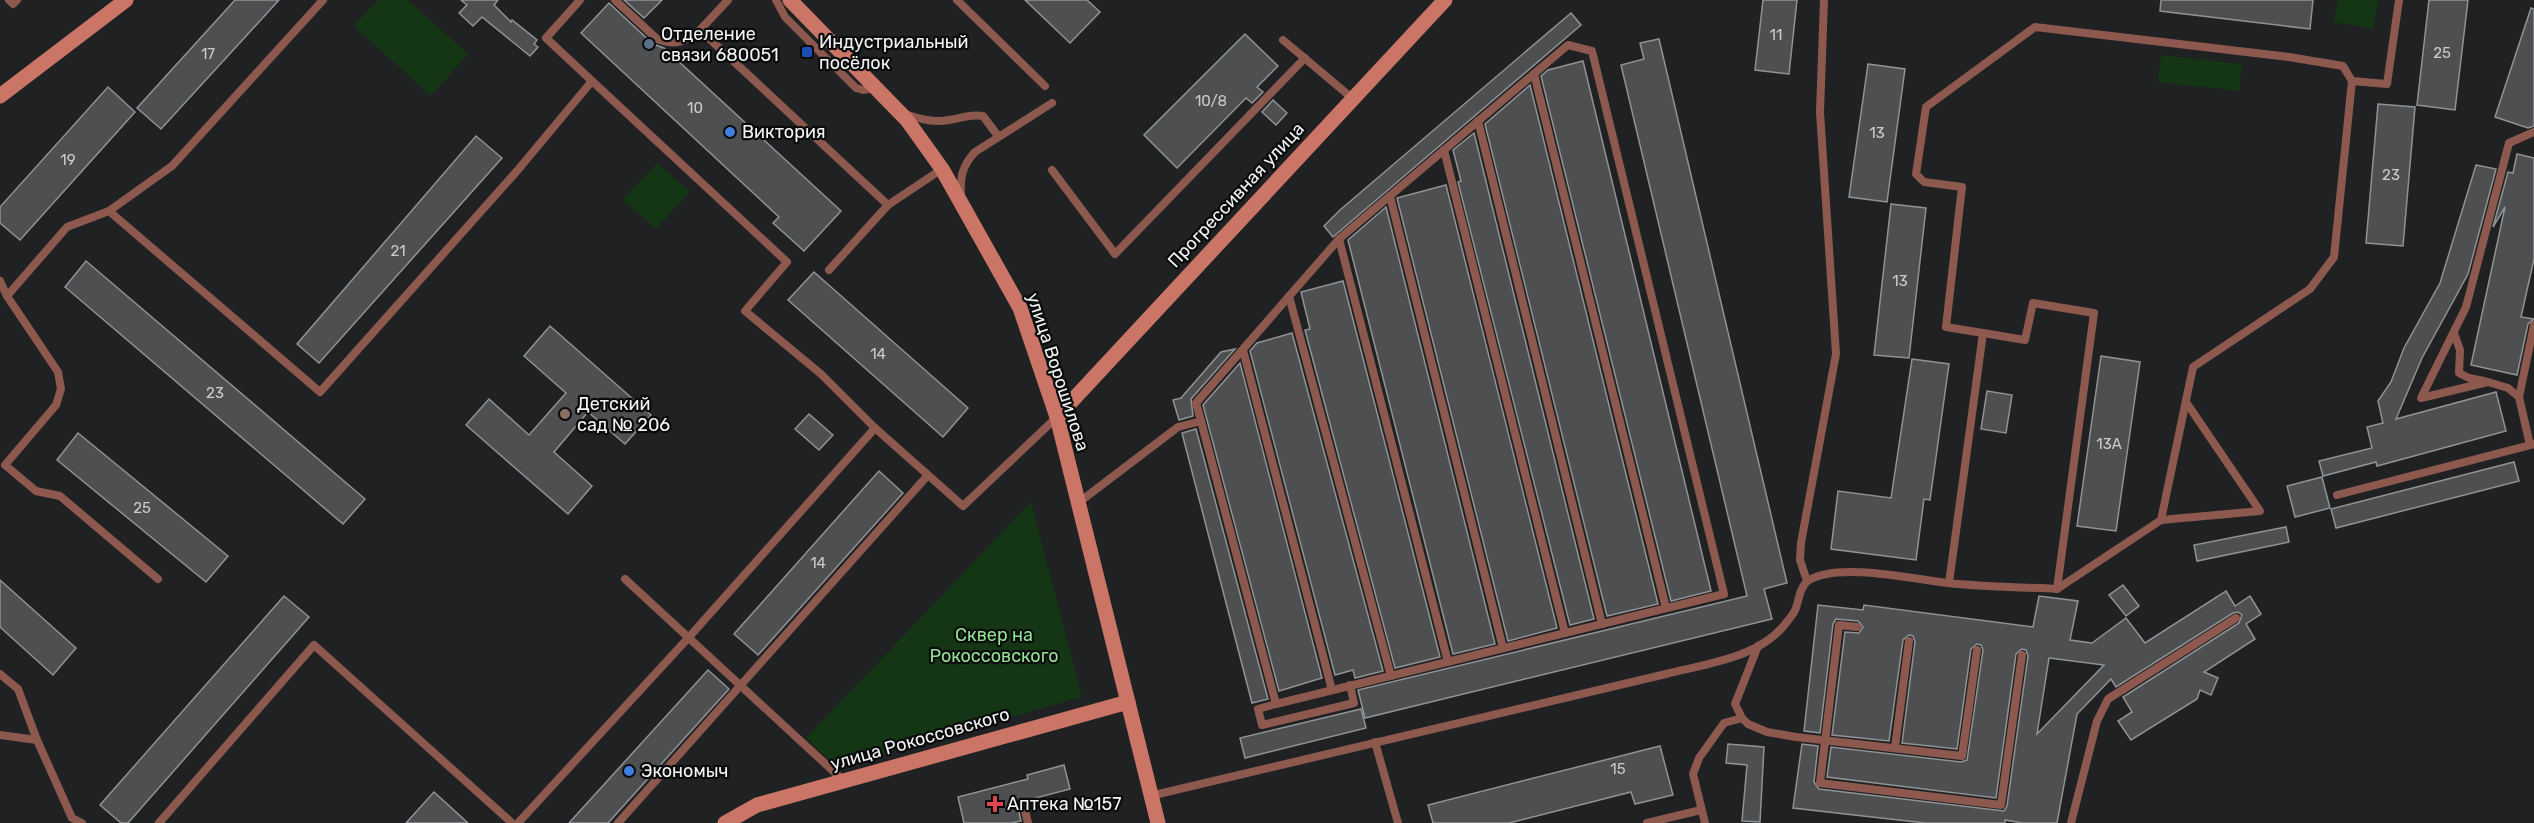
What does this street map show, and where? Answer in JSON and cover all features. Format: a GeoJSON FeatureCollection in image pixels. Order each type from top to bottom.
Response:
{"type":"FeatureCollection","features":[{"type":"Feature","properties":{"kind":"street"},"geometry":{"type":"LineString","coordinates":[[0,96],[126,0]]}},
{"type":"Feature","properties":{"kind":"street","name":"улица Ворошилова"},"geometry":{"type":"LineString","coordinates":[[790,0],[899,112],[942,169],[1020,308],[1057,417],[1158,823]]}},
{"type":"Feature","properties":{"kind":"street","name":"Прогрессивная улица"},"geometry":{"type":"LineString","coordinates":[[1057,417],[1444,0]]}},
{"type":"Feature","properties":{"kind":"street","name":"улица Рокоссовского"},"geometry":{"type":"LineString","coordinates":[[725,823],[757,805],[1128,702]]}},
{"type":"Feature","properties":{"kind":"lane"},"geometry":{"type":"LineString","coordinates":[[9,0],[13,4],[17,0]]}},
{"type":"Feature","properties":{"kind":"lane"},"geometry":{"type":"LineString","coordinates":[[8,296],[68,227],[109,211],[172,166],[323,0]]}},
{"type":"Feature","properties":{"kind":"lane"},"geometry":{"type":"LineString","coordinates":[[580,0],[546,38],[787,262],[745,311],[820,374],[875,428],[963,506],[1057,417]]}},
{"type":"Feature","properties":{"kind":"lane"},"geometry":{"type":"LineString","coordinates":[[615,0],[657,39],[678,43],[700,30],[728,0]]}},
{"type":"Feature","properties":{"kind":"lane"},"geometry":{"type":"LineString","coordinates":[[776,0],[785,17],[856,88],[863,90],[875,88]]}},
{"type":"Feature","properties":{"kind":"lane"},"geometry":{"type":"LineString","coordinates":[[957,0],[1045,86]]}},
{"type":"Feature","properties":{"kind":"lane"},"geometry":{"type":"LineString","coordinates":[[1807,581],[1800,560],[1801,543],[1836,354],[1820,112],[1824,0]]}},
{"type":"Feature","properties":{"kind":"lane"},"geometry":{"type":"LineString","coordinates":[[2352,81],[2387,84],[2399,0]]}},
{"type":"Feature","properties":{"kind":"lane"},"geometry":{"type":"LineString","coordinates":[[2057,590],[2094,313],[2033,303],[2025,340],[1946,327],[1962,187],[1924,182],[1916,174],[1926,107],[2035,27],[2289,57],[2343,66],[2352,81],[2334,257],[2310,289],[2193,367],[2161,520]]}},
{"type":"Feature","properties":{"kind":"lane"},"geometry":{"type":"LineString","coordinates":[[700,30],[888,205]]}},
{"type":"Feature","properties":{"kind":"lane"},"geometry":{"type":"LineString","coordinates":[[1283,40],[1352,98]]}},
{"type":"Feature","properties":{"kind":"lane"},"geometry":{"type":"LineString","coordinates":[[1276,704],[1196,403],[1339,239],[1568,45],[1592,51],[1724,594],[1350,685],[1258,709],[1262,725],[1354,703],[1350,685]]}},
{"type":"Feature","properties":{"kind":"lane"},"geometry":{"type":"LineString","coordinates":[[1053,170],[1115,254],[1305,58]]}},
{"type":"Feature","properties":{"kind":"lane"},"geometry":{"type":"LineString","coordinates":[[1534,74],[1666,608]]}},
{"type":"Feature","properties":{"kind":"lane"},"geometry":{"type":"LineString","coordinates":[[109,211],[320,392],[517,171],[592,81]]}},
{"type":"Feature","properties":{"kind":"lane"},"geometry":{"type":"LineString","coordinates":[[961,202],[960,180],[965,163],[975,152],[1052,102]]}},
{"type":"Feature","properties":{"kind":"lane"},"geometry":{"type":"LineString","coordinates":[[899,112],[934,122],[951,120],[967,114],[983,116],[998,136]]}},
{"type":"Feature","properties":{"kind":"lane"},"geometry":{"type":"LineString","coordinates":[[1478,121],[1602,624]]}},
{"type":"Feature","properties":{"kind":"lane"},"geometry":{"type":"LineString","coordinates":[[2488,382],[2421,398],[2466,307],[2509,142],[2534,132]]}},
{"type":"Feature","properties":{"kind":"lane"},"geometry":{"type":"LineString","coordinates":[[1444,150],[1565,633]]}},
{"type":"Feature","properties":{"kind":"lane"},"geometry":{"type":"LineString","coordinates":[[829,270],[888,205],[942,169]]}},
{"type":"Feature","properties":{"kind":"lane"},"geometry":{"type":"LineString","coordinates":[[1390,196],[1503,648]]}},
{"type":"Feature","properties":{"kind":"lane"},"geometry":{"type":"LineString","coordinates":[[1339,239],[1448,662]]}},
{"type":"Feature","properties":{"kind":"lane"},"geometry":{"type":"LineString","coordinates":[[0,281],[58,372],[62,389],[56,405],[5,465],[36,491],[60,495],[159,579]]}},
{"type":"Feature","properties":{"kind":"lane"},"geometry":{"type":"LineString","coordinates":[[1289,296],[1391,676]]}},
{"type":"Feature","properties":{"kind":"lane"},"geometry":{"type":"LineString","coordinates":[[2337,495],[2532,445],[2519,397],[2534,325]]}},
{"type":"Feature","properties":{"kind":"lane"},"geometry":{"type":"LineString","coordinates":[[1949,583],[1983,333]]}},
{"type":"Feature","properties":{"kind":"lane"},"geometry":{"type":"LineString","coordinates":[[2454,333],[2460,350],[2459,373],[2469,378],[2508,388],[2519,397]]}},
{"type":"Feature","properties":{"kind":"lane"},"geometry":{"type":"LineString","coordinates":[[1243,350],[1332,690]]}},
{"type":"Feature","properties":{"kind":"lane"},"geometry":{"type":"LineString","coordinates":[[1150,796],[1666,674],[1758,646],[1784,626],[1796,609],[1799,594],[1807,581],[1827,573],[1857,573],[1949,583],[2057,590],[2161,520],[2260,511],[2186,402]]}},
{"type":"Feature","properties":{"kind":"lane"},"geometry":{"type":"LineString","coordinates":[[1078,503],[1178,427],[1201,421]]}},
{"type":"Feature","properties":{"kind":"lane"},"geometry":{"type":"LineString","coordinates":[[518,823],[690,636],[875,428]]}},
{"type":"Feature","properties":{"kind":"lane"},"geometry":{"type":"LineString","coordinates":[[618,823],[928,475]]}},
{"type":"Feature","properties":{"kind":"lane"},"geometry":{"type":"LineString","coordinates":[[625,579],[690,636],[844,781]]}},
{"type":"Feature","properties":{"kind":"lane"},"geometry":{"type":"LineString","coordinates":[[2071,823],[2097,721],[2108,699],[2236,618]]}},
{"type":"Feature","properties":{"kind":"lane"},"geometry":{"type":"LineString","coordinates":[[1857,627],[1839,625],[1820,783],[2001,805],[2022,655]]}},
{"type":"Feature","properties":{"kind":"lane"},"geometry":{"type":"LineString","coordinates":[[1894,747],[1909,641]]}},
{"type":"Feature","properties":{"kind":"lane"},"geometry":{"type":"LineString","coordinates":[[159,823],[314,645],[506,821]]}},
{"type":"Feature","properties":{"kind":"lane"},"geometry":{"type":"LineString","coordinates":[[1705,823],[1693,774],[1699,758],[1724,723],[1734,704],[1758,646]]}},
{"type":"Feature","properties":{"kind":"lane"},"geometry":{"type":"LineString","coordinates":[[1734,704],[1748,724],[1767,732],[1962,756],[1977,650]]}},
{"type":"Feature","properties":{"kind":"lane"},"geometry":{"type":"LineString","coordinates":[[0,674],[18,689],[37,740],[72,818],[82,823]]}},
{"type":"Feature","properties":{"kind":"lane"},"geometry":{"type":"LineString","coordinates":[[1724,723],[1742,718]]}},
{"type":"Feature","properties":{"kind":"lane"},"geometry":{"type":"LineString","coordinates":[[0,735],[37,740]]}},
{"type":"Feature","properties":{"kind":"lane"},"geometry":{"type":"LineString","coordinates":[[1375,742],[1398,823]]}},
{"type":"Feature","properties":{"kind":"lane"},"geometry":{"type":"LineString","coordinates":[[1024,807],[1028,823]]}},
{"type":"Feature","properties":{"kind":"lane"},"geometry":{"type":"LineString","coordinates":[[1647,823],[1701,810]]}},
{"type":"Feature","properties":{"kind":"green space"},"geometry":{"type":"Polygon","coordinates":[[[378,0],[408,0],[468,54],[431,96],[354,26],[378,0]]]}},
{"type":"Feature","properties":{"kind":"green space"},"geometry":{"type":"Polygon","coordinates":[[[2338,0],[2378,0],[2373,29],[2334,22],[2338,0]]]}},
{"type":"Feature","properties":{"kind":"green space"},"geometry":{"type":"Polygon","coordinates":[[[2161,55],[2242,64],[2239,91],[2158,82],[2161,55]]]}},
{"type":"Feature","properties":{"kind":"green space"},"geometry":{"type":"Polygon","coordinates":[[[657,163],[690,191],[656,229],[623,200],[657,163]]]}},
{"type":"Feature","properties":{"kind":"green space","name":"Сквер на Рокоссовского"},"geometry":{"type":"Polygon","coordinates":[[[1031,502],[1082,697],[837,767],[806,738],[1031,502]]]}},
{"type":"Feature","properties":{"kind":"building"},"geometry":{"type":"Polygon","coordinates":[[[235,0],[279,0],[161,129],[137,108],[235,0]]]}},
{"type":"Feature","properties":{"kind":"building"},"geometry":{"type":"Polygon","coordinates":[[[461,0],[498,0],[494,5],[511,22],[512,20],[537,40],[534,44],[538,47],[530,56],[482,17],[473,26],[459,13],[467,5],[461,0]]]}},
{"type":"Feature","properties":{"kind":"building"},"geometry":{"type":"Polygon","coordinates":[[[624,0],[662,0],[644,18],[624,0]]]}},
{"type":"Feature","properties":{"kind":"building"},"geometry":{"type":"Polygon","coordinates":[[[1025,0],[1087,0],[1100,12],[1070,43],[1025,0]]]}},
{"type":"Feature","properties":{"kind":"building"},"geometry":{"type":"Polygon","coordinates":[[[1763,0],[1797,0],[1789,74],[1755,70],[1763,0]]]}},
{"type":"Feature","properties":{"kind":"building"},"geometry":{"type":"Polygon","coordinates":[[[2161,0],[2313,0],[2310,29],[2160,11],[2161,0]]]}},
{"type":"Feature","properties":{"kind":"building"},"geometry":{"type":"Polygon","coordinates":[[[2429,0],[2468,0],[2455,110],[2417,105],[2429,0]]]}},
{"type":"Feature","properties":{"kind":"building"},"geometry":{"type":"Polygon","coordinates":[[[609,3],[653,44],[664,48],[841,211],[804,251],[773,223],[779,217],[581,33],[609,3]]]}},
{"type":"Feature","properties":{"kind":"building"},"geometry":{"type":"Polygon","coordinates":[[[2531,8],[2534,9],[2534,126],[2528,128],[2495,117],[2531,8]]]}},
{"type":"Feature","properties":{"kind":"building"},"geometry":{"type":"Polygon","coordinates":[[[1571,13],[1581,25],[1333,237],[1324,226],[1340,210],[1571,13]]]}},
{"type":"Feature","properties":{"kind":"building"},"geometry":{"type":"Polygon","coordinates":[[[1245,34],[1278,66],[1257,87],[1263,92],[1252,103],[1246,98],[1177,168],[1144,135],[1245,34]]]}},
{"type":"Feature","properties":{"kind":"building"},"geometry":{"type":"Polygon","coordinates":[[[1659,39],[1787,583],[1764,589],[1772,619],[1365,718],[1358,690],[1747,596],[1621,65],[1644,59],[1640,43],[1659,39]]]}},
{"type":"Feature","properties":{"kind":"building"},"geometry":{"type":"Polygon","coordinates":[[[1583,61],[1711,591],[1671,601],[1541,76],[1548,70],[1583,61]]]}},
{"type":"Feature","properties":{"kind":"building"},"geometry":{"type":"Polygon","coordinates":[[[1868,64],[1905,69],[1887,202],[1849,197],[1868,64]]]}},
{"type":"Feature","properties":{"kind":"building"},"geometry":{"type":"Polygon","coordinates":[[[1530,85],[1658,604],[1607,616],[1485,124],[1530,85]]]}},
{"type":"Feature","properties":{"kind":"building"},"geometry":{"type":"Polygon","coordinates":[[[108,87],[135,112],[20,240],[0,223],[0,207],[108,87]]]}},
{"type":"Feature","properties":{"kind":"building"},"geometry":{"type":"Polygon","coordinates":[[[1273,100],[1287,113],[1276,125],[1262,112],[1273,100]]]}},
{"type":"Feature","properties":{"kind":"building"},"geometry":{"type":"Polygon","coordinates":[[[2378,104],[2415,107],[2403,246],[2366,243],[2378,104]]]}},
{"type":"Feature","properties":{"kind":"building"},"geometry":{"type":"Polygon","coordinates":[[[1474,133],[1594,619],[1570,625],[1458,182],[1461,181],[1453,150],[1474,133]]]}},
{"type":"Feature","properties":{"kind":"building"},"geometry":{"type":"Polygon","coordinates":[[[476,136],[502,158],[319,363],[297,344],[476,136]]]}},
{"type":"Feature","properties":{"kind":"building"},"geometry":{"type":"Polygon","coordinates":[[[2517,154],[2534,158],[2534,259],[2521,317],[2534,319],[2528,324],[2517,375],[2471,365],[2505,207],[2493,227],[2508,172],[2513,173],[2517,154]]]}},
{"type":"Feature","properties":{"kind":"building"},"geometry":{"type":"Polygon","coordinates":[[[2476,165],[2496,169],[2468,274],[2422,358],[2396,419],[2496,392],[2506,431],[2377,466],[2376,462],[2323,476],[2319,461],[2372,448],[2367,427],[2383,423],[2378,401],[2391,382],[2404,348],[2440,283],[2476,165]]]}},
{"type":"Feature","properties":{"kind":"building"},"geometry":{"type":"Polygon","coordinates":[[[1446,185],[1557,628],[1508,641],[1397,198],[1446,185]]]}},
{"type":"Feature","properties":{"kind":"building"},"geometry":{"type":"Polygon","coordinates":[[[1891,204],[1926,208],[1909,358],[1874,355],[1891,204]]]}},
{"type":"Feature","properties":{"kind":"building"},"geometry":{"type":"Polygon","coordinates":[[[1386,207],[1495,644],[1453,654],[1348,240],[1386,207]]]}},
{"type":"Feature","properties":{"kind":"building"},"geometry":{"type":"Polygon","coordinates":[[[86,261],[365,499],[343,524],[65,287],[86,261]]]}},
{"type":"Feature","properties":{"kind":"building"},"geometry":{"type":"Polygon","coordinates":[[[814,272],[968,408],[943,437],[788,300],[814,272]]]}},
{"type":"Feature","properties":{"kind":"building"},"geometry":{"type":"Polygon","coordinates":[[[1343,281],[1440,657],[1395,668],[1305,330],[1310,329],[1301,292],[1343,281]]]}},
{"type":"Feature","properties":{"kind":"building"},"geometry":{"type":"Polygon","coordinates":[[[550,326],[651,415],[625,444],[588,412],[554,452],[592,486],[568,514],[466,425],[489,399],[529,435],[566,393],[524,356],[550,326]]]}},
{"type":"Feature","properties":{"kind":"building"},"geometry":{"type":"Polygon","coordinates":[[[1292,333],[1383,671],[1355,678],[1353,670],[1335,675],[1250,351],[1257,343],[1292,333]]]}},
{"type":"Feature","properties":{"kind":"building"},"geometry":{"type":"Polygon","coordinates":[[[1235,349],[1191,399],[1193,416],[1179,420],[1173,400],[1181,398],[1221,352],[1235,349]]]}},
{"type":"Feature","properties":{"kind":"building"},"geometry":{"type":"Polygon","coordinates":[[[2101,356],[2140,362],[2116,531],[2077,526],[2101,356]]]}},
{"type":"Feature","properties":{"kind":"building"},"geometry":{"type":"Polygon","coordinates":[[[1912,359],[1949,364],[1930,500],[1924,499],[1916,560],[1831,549],[1838,491],[1891,498],[1912,359]]]}},
{"type":"Feature","properties":{"kind":"building"},"geometry":{"type":"Polygon","coordinates":[[[1240,363],[1322,678],[1279,691],[1203,405],[1240,363]]]}},
{"type":"Feature","properties":{"kind":"building"},"geometry":{"type":"Polygon","coordinates":[[[1987,391],[2012,395],[2006,433],[1981,429],[1987,391]]]}},
{"type":"Feature","properties":{"kind":"building"},"geometry":{"type":"Polygon","coordinates":[[[809,414],[833,435],[819,450],[795,429],[809,414]]]}},
{"type":"Feature","properties":{"kind":"building"},"geometry":{"type":"Polygon","coordinates":[[[1196,429],[1268,699],[1252,703],[1182,433],[1196,429]]]}},
{"type":"Feature","properties":{"kind":"building"},"geometry":{"type":"Polygon","coordinates":[[[78,433],[228,556],[206,582],[57,460],[78,433]]]}},
{"type":"Feature","properties":{"kind":"building"},"geometry":{"type":"Polygon","coordinates":[[[2514,462],[2519,481],[2336,528],[2331,509],[2514,462]]]}},
{"type":"Feature","properties":{"kind":"building"},"geometry":{"type":"Polygon","coordinates":[[[879,471],[903,493],[758,655],[734,634],[879,471]]]}},
{"type":"Feature","properties":{"kind":"building"},"geometry":{"type":"Polygon","coordinates":[[[2322,477],[2330,508],[2295,517],[2287,486],[2322,477]]]}},
{"type":"Feature","properties":{"kind":"building"},"geometry":{"type":"Polygon","coordinates":[[[2286,527],[2289,542],[2197,561],[2194,545],[2286,527]]]}},
{"type":"Feature","properties":{"kind":"building"},"geometry":{"type":"Polygon","coordinates":[[[0,580],[76,648],[53,675],[0,627],[0,580]]]}},
{"type":"Feature","properties":{"kind":"building"},"geometry":{"type":"Polygon","coordinates":[[[2123,585],[2139,606],[2126,616],[2109,595],[2123,585]]]}},
{"type":"Feature","properties":{"kind":"building"},"geometry":{"type":"Polygon","coordinates":[[[2226,591],[2235,606],[2250,596],[2261,614],[2246,624],[2255,639],[2204,672],[2218,678],[2211,695],[2200,690],[2197,699],[2131,740],[2118,721],[2132,712],[2123,697],[2239,623],[2242,615],[2238,612],[2233,613],[2116,687],[2111,679],[2077,714],[2057,823],[2023,823],[2005,820],[2005,823],[1925,823],[1793,808],[1802,744],[1818,746],[1814,782],[1819,789],[2004,811],[2007,806],[2028,656],[2026,650],[2022,649],[2016,654],[1996,798],[1827,777],[1831,747],[1961,762],[1967,760],[1983,650],[1981,645],[1977,644],[1971,649],[1957,749],[1902,743],[1915,642],[1913,636],[1909,635],[1903,640],[1889,741],[1832,735],[1845,632],[1859,633],[1863,627],[1858,621],[1836,619],[1833,624],[1820,733],[1804,731],[1818,605],[1863,610],[1864,605],[2033,627],[2039,596],[2078,601],[2070,640],[2092,643],[2126,618],[2145,643],[2226,591]],[[2049,658],[2037,734],[2104,665],[2049,658]]]}},
{"type":"Feature","properties":{"kind":"building"},"geometry":{"type":"Polygon","coordinates":[[[284,596],[309,617],[128,823],[121,823],[100,805],[284,596]]]}},
{"type":"Feature","properties":{"kind":"building"},"geometry":{"type":"Polygon","coordinates":[[[708,670],[729,689],[608,823],[569,823],[708,670]]]}},
{"type":"Feature","properties":{"kind":"building"},"geometry":{"type":"Polygon","coordinates":[[[1361,709],[1366,728],[1245,758],[1240,738],[1361,709]]]}},
{"type":"Feature","properties":{"kind":"building"},"geometry":{"type":"Polygon","coordinates":[[[1728,744],[1764,747],[1760,822],[1742,821],[1747,765],[1726,763],[1728,744]]]}},
{"type":"Feature","properties":{"kind":"building"},"geometry":{"type":"Polygon","coordinates":[[[1660,746],[1673,795],[1635,804],[1631,792],[1509,823],[1433,823],[1428,805],[1660,746]]]}},
{"type":"Feature","properties":{"kind":"building"},"geometry":{"type":"Polygon","coordinates":[[[1064,765],[1070,789],[1020,802],[1018,808],[1021,821],[964,823],[958,797],[1028,779],[1027,775],[1064,765]]]}},
{"type":"Feature","properties":{"kind":"building"},"geometry":{"type":"Polygon","coordinates":[[[434,792],[468,823],[406,823],[434,792]]]}},
{"type":"Feature","properties":{"kind":"place","name":"Отделение связи 680051"},"geometry":{"type":"Point","coordinates":[649,44]}},
{"type":"Feature","properties":{"kind":"place","name":"Индустриальный посёлок"},"geometry":{"type":"Point","coordinates":[807,52]}},
{"type":"Feature","properties":{"kind":"place","name":"Виктория"},"geometry":{"type":"Point","coordinates":[730,132]}},
{"type":"Feature","properties":{"kind":"place","name":"Детский сад № 206"},"geometry":{"type":"Point","coordinates":[565,414]}},
{"type":"Feature","properties":{"kind":"place","name":"Экономыч"},"geometry":{"type":"Point","coordinates":[629,771]}},
{"type":"Feature","properties":{"kind":"place","name":"Аптека №157"},"geometry":{"type":"Point","coordinates":[995,804]}}]}
